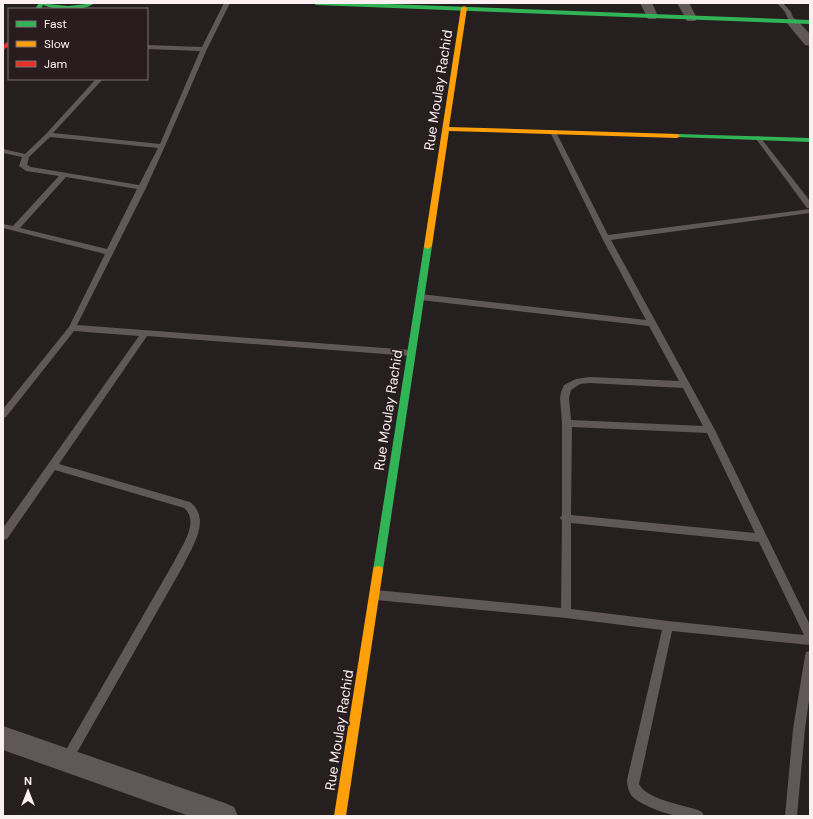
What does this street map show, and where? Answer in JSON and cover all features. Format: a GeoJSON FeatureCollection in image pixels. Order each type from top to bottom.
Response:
{"type":"FeatureCollection","features":[{"type":"Feature","properties":{"kind":"street"},"geometry":{"type":"LineString","coordinates":[[42,3],[54,7],[70,8],[92,3]]}},
{"type":"Feature","properties":{"kind":"street"},"geometry":{"type":"LineString","coordinates":[[316,3],[437,5],[464,8],[810,22]]}},
{"type":"Feature","properties":{"kind":"street"},"geometry":{"type":"LineString","coordinates":[[646,3],[652,16]]}},
{"type":"Feature","properties":{"kind":"street"},"geometry":{"type":"LineString","coordinates":[[683,3],[691,18]]}},
{"type":"Feature","properties":{"kind":"street","name":"Rue Moulay Rachid"},"geometry":{"type":"LineString","coordinates":[[340,816],[464,8]]}},
{"type":"Feature","properties":{"kind":"street"},"geometry":{"type":"LineString","coordinates":[[792,22],[810,42]]}},
{"type":"Feature","properties":{"kind":"street"},"geometry":{"type":"LineString","coordinates":[[446,129],[810,140]]}},
{"type":"Feature","properties":{"kind":"street"},"geometry":{"type":"LineString","coordinates":[[3,738],[225,816]]}},
{"type":"Feature","properties":{"kind":"lane"},"geometry":{"type":"LineString","coordinates":[[3,415],[72,328],[142,188],[204,49],[227,3]]}},
{"type":"Feature","properties":{"kind":"lane"},"geometry":{"type":"LineString","coordinates":[[780,3],[788,12],[792,22]]}},
{"type":"Feature","properties":{"kind":"lane"},"geometry":{"type":"LineString","coordinates":[[148,47],[204,49]]}},
{"type":"Feature","properties":{"kind":"lane"},"geometry":{"type":"LineString","coordinates":[[99,80],[48,135],[26,156],[23,162],[24,168],[64,176],[142,188]]}},
{"type":"Feature","properties":{"kind":"lane"},"geometry":{"type":"LineString","coordinates":[[553,132],[606,238],[710,430],[810,636]]}},
{"type":"Feature","properties":{"kind":"lane"},"geometry":{"type":"LineString","coordinates":[[48,135],[162,146]]}},
{"type":"Feature","properties":{"kind":"lane"},"geometry":{"type":"LineString","coordinates":[[758,138],[810,206]]}},
{"type":"Feature","properties":{"kind":"lane"},"geometry":{"type":"LineString","coordinates":[[3,151],[26,156]]}},
{"type":"Feature","properties":{"kind":"lane"},"geometry":{"type":"LineString","coordinates":[[15,229],[64,176]]}},
{"type":"Feature","properties":{"kind":"lane"},"geometry":{"type":"LineString","coordinates":[[606,238],[810,211]]}},
{"type":"Feature","properties":{"kind":"lane"},"geometry":{"type":"LineString","coordinates":[[3,226],[109,252]]}},
{"type":"Feature","properties":{"kind":"lane"},"geometry":{"type":"LineString","coordinates":[[420,297],[651,323]]}},
{"type":"Feature","properties":{"kind":"lane"},"geometry":{"type":"LineString","coordinates":[[72,328],[411,353]]}},
{"type":"Feature","properties":{"kind":"lane"},"geometry":{"type":"LineString","coordinates":[[4,532],[53,466],[145,333]]}},
{"type":"Feature","properties":{"kind":"lane"},"geometry":{"type":"LineString","coordinates":[[566,612],[565,518],[567,423],[564,394],[569,385],[575,381],[590,380],[685,385]]}},
{"type":"Feature","properties":{"kind":"lane"},"geometry":{"type":"LineString","coordinates":[[567,423],[710,430]]}},
{"type":"Feature","properties":{"kind":"lane"},"geometry":{"type":"LineString","coordinates":[[53,466],[187,505],[193,510],[196,518],[194,529],[179,563],[67,761]]}},
{"type":"Feature","properties":{"kind":"lane"},"geometry":{"type":"LineString","coordinates":[[565,518],[762,538]]}},
{"type":"Feature","properties":{"kind":"lane"},"geometry":{"type":"LineString","coordinates":[[374,595],[566,612],[668,626],[810,640]]}},
{"type":"Feature","properties":{"kind":"lane"},"geometry":{"type":"LineString","coordinates":[[668,626],[633,780],[633,788],[638,794],[649,800],[698,816]]}},
{"type":"Feature","properties":{"kind":"lane"},"geometry":{"type":"LineString","coordinates":[[791,816],[799,729],[810,656]]}},
{"type":"Feature","properties":{"kind":"traffic: fast"},"geometry":{"type":"LineString","coordinates":[[39,8],[42,3]]}},
{"type":"Feature","properties":{"kind":"traffic: fast"},"geometry":{"type":"LineString","coordinates":[[43,3],[49,6],[61,8],[80,7],[92,3]]}},
{"type":"Feature","properties":{"kind":"traffic: fast"},"geometry":{"type":"LineString","coordinates":[[316,3],[810,22]]}},
{"type":"Feature","properties":{"kind":"traffic: fast"},"geometry":{"type":"LineString","coordinates":[[677,136],[810,140]]}},
{"type":"Feature","properties":{"kind":"traffic: fast"},"geometry":{"type":"LineString","coordinates":[[378,570],[428,246]]}},
{"type":"Feature","properties":{"kind":"traffic: slow"},"geometry":{"type":"LineString","coordinates":[[428,246],[464,8]]}},
{"type":"Feature","properties":{"kind":"traffic: slow"},"geometry":{"type":"LineString","coordinates":[[446,129],[677,136]]}},
{"type":"Feature","properties":{"kind":"traffic: slow"},"geometry":{"type":"LineString","coordinates":[[340,816],[378,570]]}},
{"type":"Feature","properties":{"kind":"traffic: jam"},"geometry":{"type":"LineString","coordinates":[[3,48],[8,44]]}}]}
